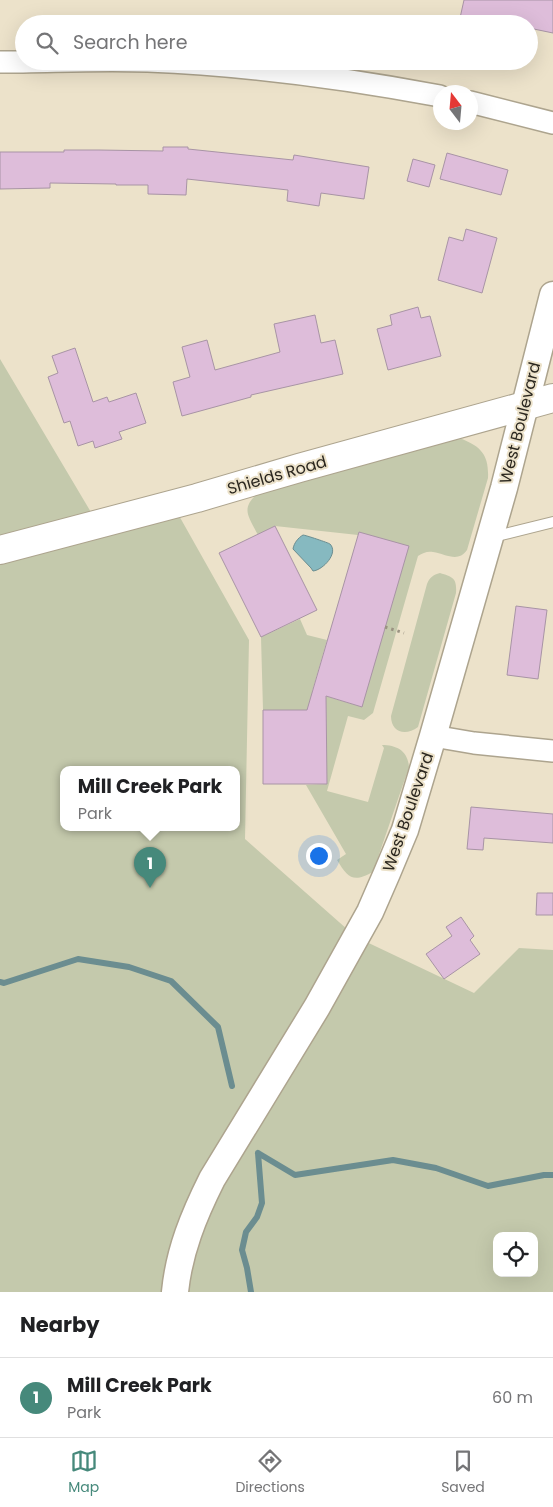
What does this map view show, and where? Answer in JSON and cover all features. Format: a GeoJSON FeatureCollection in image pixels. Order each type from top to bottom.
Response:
{"type":"FeatureCollection","features":[{"type":"Feature","properties":{"kind":"main road","name":"Shields Road"},"geometry":{"type":"LineString","coordinates":[[0,550],[198,498],[298,468],[553,398]]}},
{"type":"Feature","properties":{"kind":"street"},"geometry":{"type":"LineString","coordinates":[[0,62],[15,62]]}},
{"type":"Feature","properties":{"kind":"street"},"geometry":{"type":"LineString","coordinates":[[257,70],[380,85],[433,95]]}},
{"type":"Feature","properties":{"kind":"street"},"geometry":{"type":"LineString","coordinates":[[478,104],[553,123]]}},
{"type":"Feature","properties":{"kind":"street","name":"West Boulevard"},"geometry":{"type":"LineString","coordinates":[[175,1292],[176,1276],[182,1251],[198,1208],[212,1179],[317,1007],[370,912],[405,830],[504,488],[553,295]]}},
{"type":"Feature","properties":{"kind":"street"},"geometry":{"type":"LineString","coordinates":[[433,736],[474,743],[553,752]]}},
{"type":"Feature","properties":{"kind":"lane"},"geometry":{"type":"LineString","coordinates":[[489,538],[553,522]]}},
{"type":"Feature","properties":{"kind":"path"},"geometry":{"type":"LineString","coordinates":[[385,627],[404,633]]}},
{"type":"Feature","properties":{"kind":"green space"},"geometry":{"type":"Polygon","coordinates":[[[0,359],[98,524],[173,505],[249,640],[245,839],[356,937],[474,993],[519,948],[553,950],[553,1292],[0,1292],[0,359]]]}},
{"type":"Feature","properties":{"kind":"green space"},"geometry":{"type":"Polygon","coordinates":[[[462,439],[475,445],[483,453],[488,470],[488,478],[467,550],[456,557],[431,552],[425,552],[418,556],[373,713],[364,720],[348,716],[327,791],[368,802],[384,748],[382,745],[392,746],[401,750],[408,761],[409,767],[373,872],[356,878],[348,875],[337,860],[346,854],[306,785],[327,784],[326,710],[263,710],[261,637],[300,619],[307,635],[327,640],[312,692],[362,707],[359,532],[358,535],[275,526],[258,535],[249,517],[249,503],[259,492],[452,440],[462,439]]]}},
{"type":"Feature","properties":{"kind":"green space"},"geometry":{"type":"Polygon","coordinates":[[[440,573],[455,581],[456,593],[418,727],[404,732],[396,729],[391,716],[427,584],[432,577],[440,573]]]}},
{"type":"Feature","properties":{"kind":"water"},"geometry":{"type":"Polygon","coordinates":[[[303,535],[329,543],[332,548],[333,552],[329,560],[317,570],[313,571],[293,549],[296,541],[303,535]]]}},
{"type":"Feature","properties":{"kind":"building"},"geometry":{"type":"Polygon","coordinates":[[[464,0],[553,0],[553,33],[538,30],[538,15],[461,15],[464,0]]]}},
{"type":"Feature","properties":{"kind":"building"},"geometry":{"type":"Polygon","coordinates":[[[163,147],[188,147],[188,149],[293,160],[294,155],[369,167],[364,199],[321,193],[319,206],[287,201],[288,190],[187,179],[186,195],[148,194],[148,185],[50,183],[50,188],[0,189],[0,152],[64,152],[64,150],[163,151],[163,147]]]}},
{"type":"Feature","properties":{"kind":"building"},"geometry":{"type":"Polygon","coordinates":[[[447,153],[508,170],[501,195],[440,179],[447,153]]]}},
{"type":"Feature","properties":{"kind":"building"},"geometry":{"type":"Polygon","coordinates":[[[413,159],[435,165],[429,187],[407,181],[413,159]]]}},
{"type":"Feature","properties":{"kind":"building"},"geometry":{"type":"Polygon","coordinates":[[[466,229],[497,238],[482,293],[438,280],[449,237],[463,241],[466,229]]]}},
{"type":"Feature","properties":{"kind":"building"},"geometry":{"type":"Polygon","coordinates":[[[418,307],[421,318],[430,316],[441,356],[388,370],[377,329],[392,325],[390,315],[418,307]]]}},
{"type":"Feature","properties":{"kind":"building"},"geometry":{"type":"Polygon","coordinates":[[[315,315],[321,343],[335,340],[343,374],[251,395],[251,397],[182,416],[173,382],[190,377],[182,347],[207,340],[215,370],[280,352],[274,324],[315,315]]]}},
{"type":"Feature","properties":{"kind":"building"},"geometry":{"type":"Polygon","coordinates":[[[75,348],[93,402],[107,397],[109,402],[136,393],[146,423],[119,432],[122,439],[95,448],[93,441],[78,446],[70,421],[64,423],[48,377],[58,373],[52,356],[75,348]]]}},
{"type":"Feature","properties":{"kind":"building"},"geometry":{"type":"Polygon","coordinates":[[[275,526],[317,610],[261,637],[219,553],[275,526]]]}},
{"type":"Feature","properties":{"kind":"building"},"geometry":{"type":"Polygon","coordinates":[[[359,532],[409,546],[362,707],[326,696],[327,784],[263,784],[263,710],[307,710],[359,532]]]}},
{"type":"Feature","properties":{"kind":"building"},"geometry":{"type":"Polygon","coordinates":[[[516,606],[547,610],[538,679],[507,675],[516,606]]]}},
{"type":"Feature","properties":{"kind":"building"},"geometry":{"type":"Polygon","coordinates":[[[471,807],[553,814],[553,843],[484,838],[483,850],[467,849],[471,807]]]}},
{"type":"Feature","properties":{"kind":"building"},"geometry":{"type":"Polygon","coordinates":[[[537,893],[553,893],[553,915],[536,915],[537,893]]]}},
{"type":"Feature","properties":{"kind":"building"},"geometry":{"type":"Polygon","coordinates":[[[461,917],[474,936],[470,940],[480,954],[444,979],[426,954],[452,936],[446,927],[461,917]]]}},
{"type":"Feature","properties":{"kind":"waterway"},"geometry":{"type":"LineString","coordinates":[[0,982],[4,983],[78,959],[129,967],[171,981],[218,1027],[232,1086]]}},
{"type":"Feature","properties":{"kind":"waterway"},"geometry":{"type":"LineString","coordinates":[[258,1153],[295,1175],[393,1160],[436,1168],[488,1186],[544,1175],[553,1175]]}},
{"type":"Feature","properties":{"kind":"waterway"},"geometry":{"type":"LineString","coordinates":[[251,1292],[242,1250],[246,1232],[257,1217],[262,1203],[258,1153]]}},
{"type":"Feature","properties":{"kind":"place","name":"Mill Creek Park"},"geometry":{"type":"Point","coordinates":[150,888]}}]}
